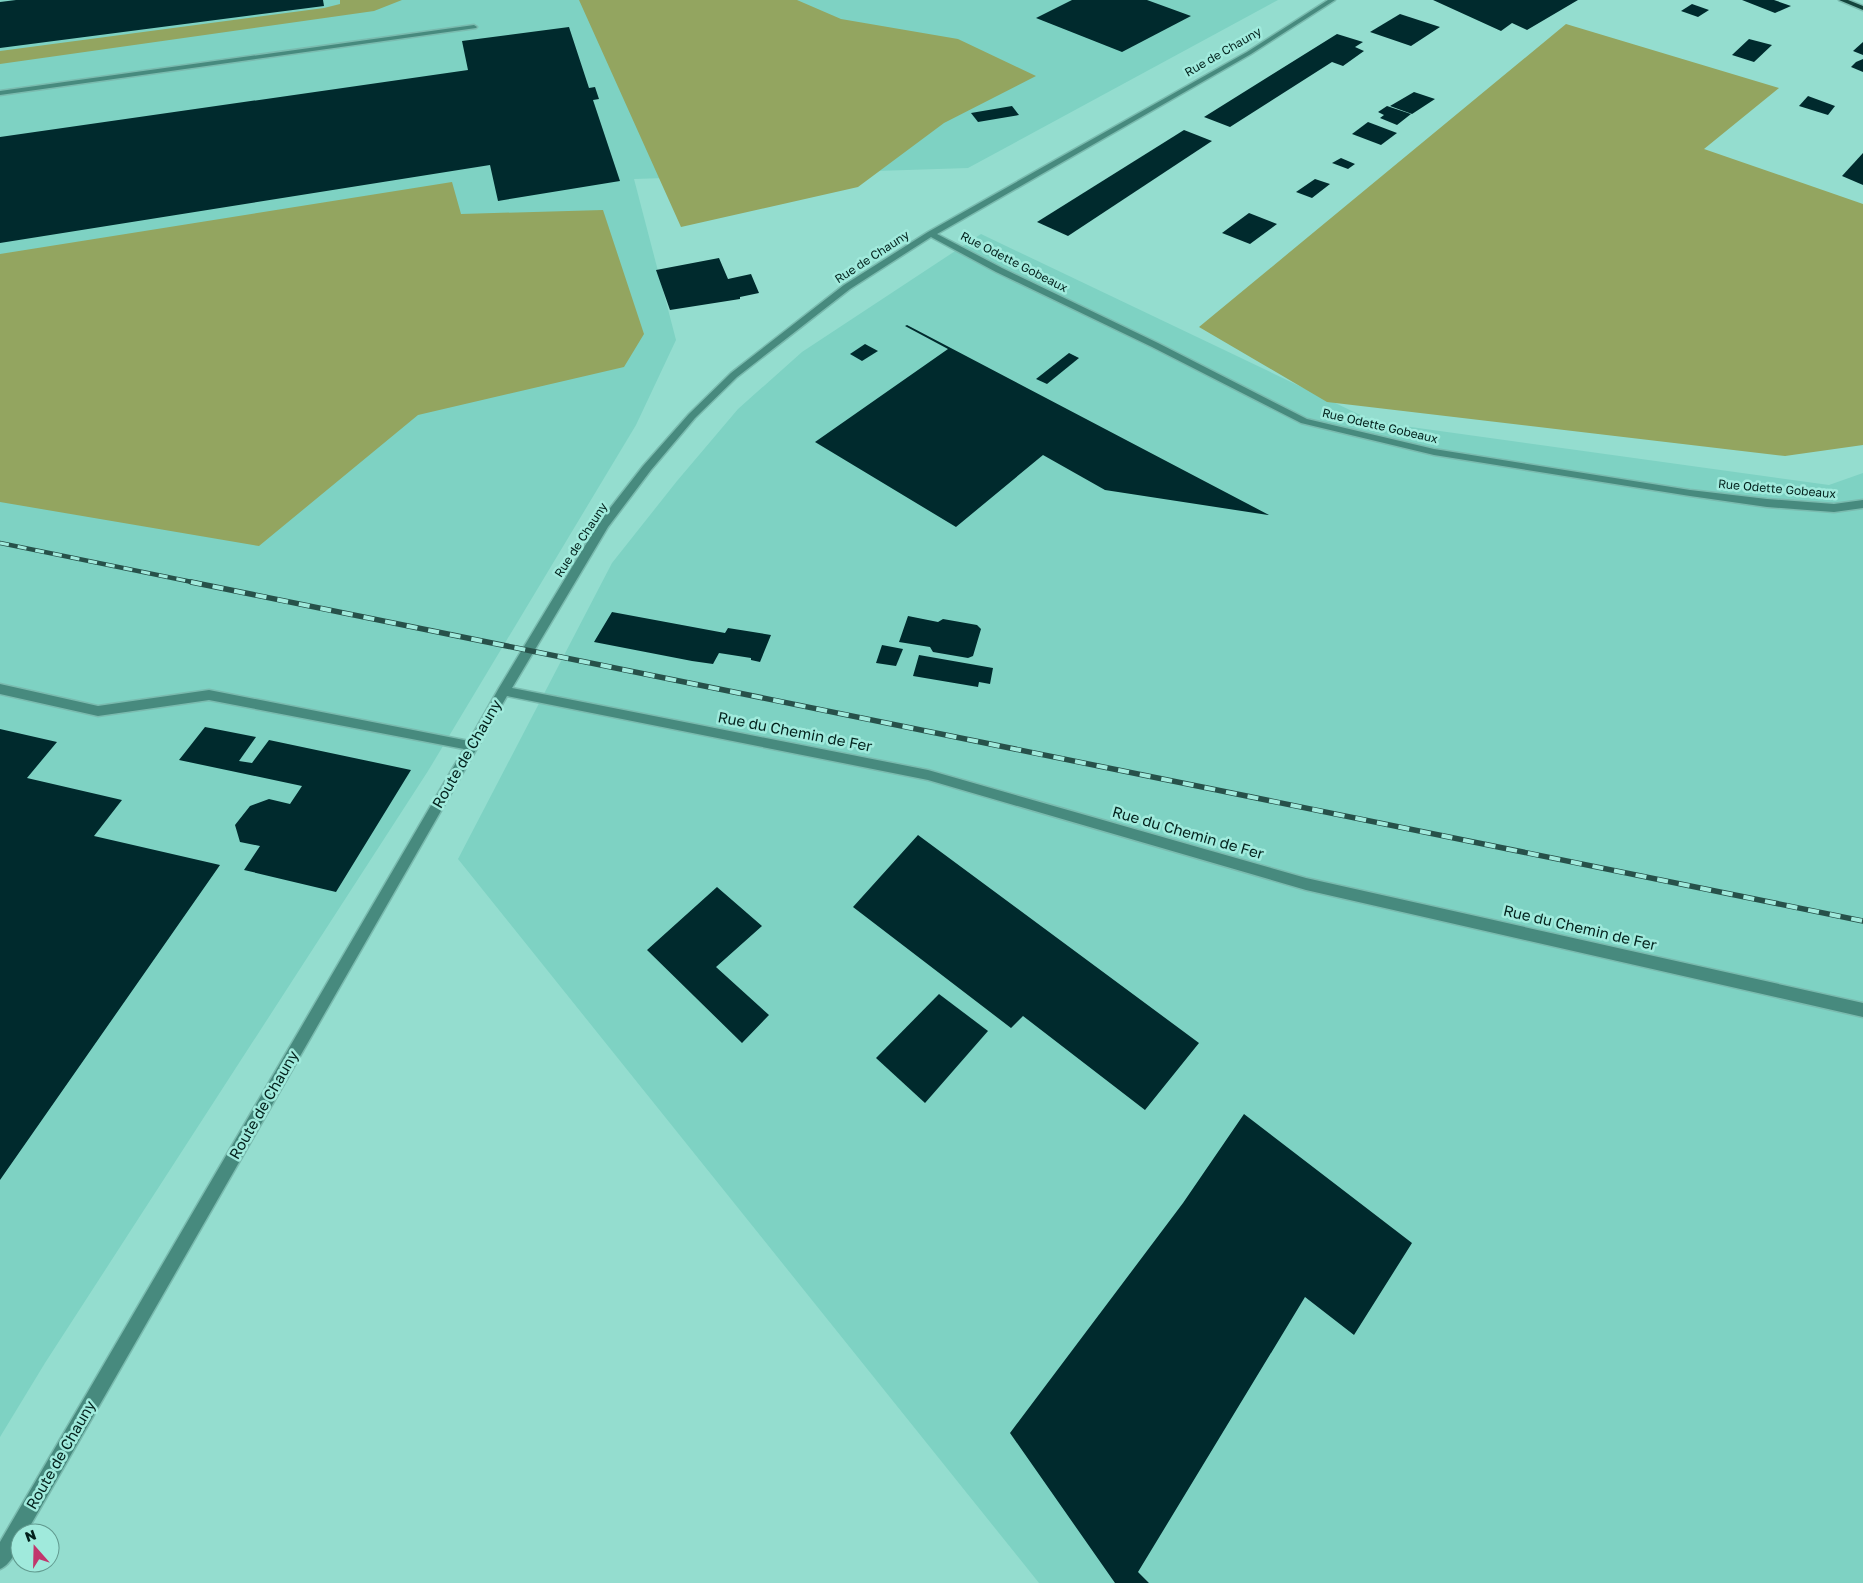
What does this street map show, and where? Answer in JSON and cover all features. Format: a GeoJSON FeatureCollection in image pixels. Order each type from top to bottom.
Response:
{"type":"FeatureCollection","features":[{"type":"Feature","properties":{"kind":"main road"},"geometry":{"type":"LineString","coordinates":[[1842,0],[1863,8]]}},
{"type":"Feature","properties":{"kind":"street","name":"Rue de Chauny"},"geometry":{"type":"LineString","coordinates":[[528,650],[604,524],[647,468],[692,416],[734,375],[847,287],[931,234],[1240,58],[1332,0]]}},
{"type":"Feature","properties":{"kind":"street"},"geometry":{"type":"LineString","coordinates":[[0,93],[474,27]]}},
{"type":"Feature","properties":{"kind":"street","name":"Rue Odette Gobeaux"},"geometry":{"type":"LineString","coordinates":[[931,234],[999,270],[1155,345],[1304,421],[1434,452],[1690,493],[1767,503],[1834,508],[1863,504]]}},
{"type":"Feature","properties":{"kind":"street","name":"Route de Chauny"},"geometry":{"type":"LineString","coordinates":[[0,1560],[528,650]]}},
{"type":"Feature","properties":{"kind":"street"},"geometry":{"type":"LineString","coordinates":[[0,690],[98,711],[209,695],[472,746]]}},
{"type":"Feature","properties":{"kind":"street","name":"Rue du Chemin de Fer"},"geometry":{"type":"LineString","coordinates":[[503,691],[928,775],[1306,884],[1810,996],[1863,1010]]}},
{"type":"Feature","properties":{"kind":"shaded area"},"geometry":{"type":"Polygon","coordinates":[[[0,0],[1278,0],[968,168],[634,179],[676,340],[636,425],[428,771],[45,1363],[0,1437],[0,0]]]}},
{"type":"Feature","properties":{"kind":"shaded area"},"geometry":{"type":"Polygon","coordinates":[[[340,0],[402,0],[374,11],[0,64],[0,51],[324,8],[340,4],[340,0]]]}},
{"type":"Feature","properties":{"kind":"shaded area"},"geometry":{"type":"Polygon","coordinates":[[[579,0],[797,0],[841,19],[958,39],[1036,76],[944,123],[858,187],[681,227],[579,0]]]}},
{"type":"Feature","properties":{"kind":"shaded area"},"geometry":{"type":"Polygon","coordinates":[[[1566,24],[1779,88],[1704,149],[1863,204],[1863,445],[1785,456],[1327,402],[1199,327],[1566,24]]]}},
{"type":"Feature","properties":{"kind":"shaded area"},"geometry":{"type":"Polygon","coordinates":[[[452,182],[461,214],[603,210],[644,334],[624,367],[418,415],[259,546],[0,502],[0,254],[452,182]]]}},
{"type":"Feature","properties":{"kind":"shaded area"},"geometry":{"type":"Polygon","coordinates":[[[981,234],[1375,422],[1829,485],[1863,473],[1863,1583],[1039,1583],[458,859],[612,563],[677,481],[738,409],[802,352],[981,234]]]}},
{"type":"Feature","properties":{"kind":"building"},"geometry":{"type":"Polygon","coordinates":[[[16,0],[323,0],[324,6],[0,48],[0,2],[16,0]]]}},
{"type":"Feature","properties":{"kind":"building"},"geometry":{"type":"Polygon","coordinates":[[[1072,0],[1147,0],[1191,16],[1122,52],[1036,18],[1072,0]]]}},
{"type":"Feature","properties":{"kind":"building"},"geometry":{"type":"Polygon","coordinates":[[[1433,0],[1578,0],[1527,30],[1512,23],[1501,31],[1433,0]]]}},
{"type":"Feature","properties":{"kind":"building"},"geometry":{"type":"Polygon","coordinates":[[[1742,0],[1774,0],[1791,6],[1775,13],[1742,0]]]}},
{"type":"Feature","properties":{"kind":"building"},"geometry":{"type":"Polygon","coordinates":[[[1692,4],[1709,10],[1698,17],[1681,11],[1692,4]]]}},
{"type":"Feature","properties":{"kind":"building"},"geometry":{"type":"Polygon","coordinates":[[[1400,14],[1440,27],[1411,46],[1370,32],[1400,14]]]}},
{"type":"Feature","properties":{"kind":"building"},"geometry":{"type":"Polygon","coordinates":[[[569,27],[589,88],[595,87],[599,99],[593,100],[620,181],[498,201],[490,165],[0,243],[0,137],[468,70],[462,41],[569,27]]]}},
{"type":"Feature","properties":{"kind":"building"},"geometry":{"type":"Polygon","coordinates":[[[1337,34],[1363,42],[1355,47],[1364,51],[1343,66],[1332,62],[1230,127],[1204,117],[1337,34]]]}},
{"type":"Feature","properties":{"kind":"building"},"geometry":{"type":"Polygon","coordinates":[[[1749,39],[1772,45],[1754,62],[1732,55],[1749,39]]]}},
{"type":"Feature","properties":{"kind":"building"},"geometry":{"type":"Polygon","coordinates":[[[1863,42],[1863,55],[1853,51],[1863,42]]]}},
{"type":"Feature","properties":{"kind":"building"},"geometry":{"type":"Polygon","coordinates":[[[1863,59],[1863,72],[1851,67],[1856,62],[1863,59]]]}},
{"type":"Feature","properties":{"kind":"building"},"geometry":{"type":"Polygon","coordinates":[[[1414,92],[1435,99],[1412,114],[1390,106],[1414,92]]]}},
{"type":"Feature","properties":{"kind":"building"},"geometry":{"type":"Polygon","coordinates":[[[1808,96],[1835,106],[1828,115],[1799,106],[1808,96]]]}},
{"type":"Feature","properties":{"kind":"building"},"geometry":{"type":"Polygon","coordinates":[[[1012,106],[1019,115],[978,122],[971,113],[1012,106]]]}},
{"type":"Feature","properties":{"kind":"building"},"geometry":{"type":"Polygon","coordinates":[[[1387,106],[1411,114],[1397,125],[1380,118],[1384,115],[1378,112],[1387,106]]]}},
{"type":"Feature","properties":{"kind":"building"},"geometry":{"type":"Polygon","coordinates":[[[1368,122],[1397,133],[1381,145],[1352,134],[1368,122]]]}},
{"type":"Feature","properties":{"kind":"building"},"geometry":{"type":"Polygon","coordinates":[[[1184,130],[1212,141],[1068,236],[1037,222],[1184,130]]]}},
{"type":"Feature","properties":{"kind":"building"},"geometry":{"type":"Polygon","coordinates":[[[1863,153],[1863,185],[1842,176],[1863,153]]]}},
{"type":"Feature","properties":{"kind":"building"},"geometry":{"type":"Polygon","coordinates":[[[1341,158],[1355,164],[1348,169],[1332,163],[1341,158]]]}},
{"type":"Feature","properties":{"kind":"building"},"geometry":{"type":"Polygon","coordinates":[[[1315,179],[1330,184],[1312,198],[1296,192],[1315,179]]]}},
{"type":"Feature","properties":{"kind":"building"},"geometry":{"type":"Polygon","coordinates":[[[1249,213],[1277,224],[1250,244],[1222,233],[1249,213]]]}},
{"type":"Feature","properties":{"kind":"building"},"geometry":{"type":"Polygon","coordinates":[[[719,258],[728,279],[751,274],[759,293],[740,297],[740,299],[670,310],[656,270],[719,258]]]}},
{"type":"Feature","properties":{"kind":"building"},"geometry":{"type":"Polygon","coordinates":[[[907,325],[1269,515],[1105,490],[1043,455],[956,527],[815,442],[948,349],[905,326],[907,325]]]}},
{"type":"Feature","properties":{"kind":"building"},"geometry":{"type":"Polygon","coordinates":[[[865,344],[878,351],[862,361],[850,354],[865,344]]]}},
{"type":"Feature","properties":{"kind":"building"},"geometry":{"type":"Polygon","coordinates":[[[1069,353],[1079,358],[1047,384],[1036,379],[1069,353]]]}},
{"type":"Feature","properties":{"kind":"building"},"geometry":{"type":"Polygon","coordinates":[[[612,612],[725,633],[728,628],[771,635],[760,662],[751,660],[751,658],[719,653],[713,664],[692,661],[594,642],[612,612]]]}},
{"type":"Feature","properties":{"kind":"building"},"geometry":{"type":"Polygon","coordinates":[[[908,616],[938,622],[943,619],[977,625],[981,629],[973,656],[968,658],[933,652],[930,647],[899,642],[908,616]]]}},
{"type":"Feature","properties":{"kind":"building"},"geometry":{"type":"Polygon","coordinates":[[[882,645],[903,649],[896,666],[876,663],[882,645]]]}},
{"type":"Feature","properties":{"kind":"building"},"geometry":{"type":"Polygon","coordinates":[[[919,655],[993,668],[990,684],[979,682],[978,687],[913,676],[919,655]]]}},
{"type":"Feature","properties":{"kind":"building"},"geometry":{"type":"Polygon","coordinates":[[[205,727],[256,737],[239,761],[252,763],[269,740],[411,770],[336,892],[244,870],[260,846],[240,842],[235,825],[250,806],[269,799],[290,804],[302,786],[179,760],[205,727]]]}},
{"type":"Feature","properties":{"kind":"building"},"geometry":{"type":"Polygon","coordinates":[[[0,729],[57,742],[27,778],[122,800],[94,836],[220,865],[0,1180],[0,729]]]}},
{"type":"Feature","properties":{"kind":"building"},"geometry":{"type":"Polygon","coordinates":[[[918,835],[1199,1043],[1145,1110],[1023,1016],[1011,1028],[853,907],[918,835]]]}},
{"type":"Feature","properties":{"kind":"building"},"geometry":{"type":"Polygon","coordinates":[[[717,887],[762,926],[716,967],[769,1015],[742,1043],[647,950],[717,887]]]}},
{"type":"Feature","properties":{"kind":"building"},"geometry":{"type":"Polygon","coordinates":[[[939,994],[988,1031],[925,1103],[876,1058],[939,994]]]}},
{"type":"Feature","properties":{"kind":"building"},"geometry":{"type":"Polygon","coordinates":[[[1244,1114],[1412,1243],[1354,1335],[1305,1297],[1138,1572],[1149,1583],[1115,1583],[1010,1433],[1183,1203],[1244,1114]]]}},
{"type":"Feature","properties":{"kind":"railway"},"geometry":{"type":"LineString","coordinates":[[0,543],[197,583]]}},
{"type":"Feature","properties":{"kind":"railway"},"geometry":{"type":"LineString","coordinates":[[191,582],[1863,921]]}}]}
